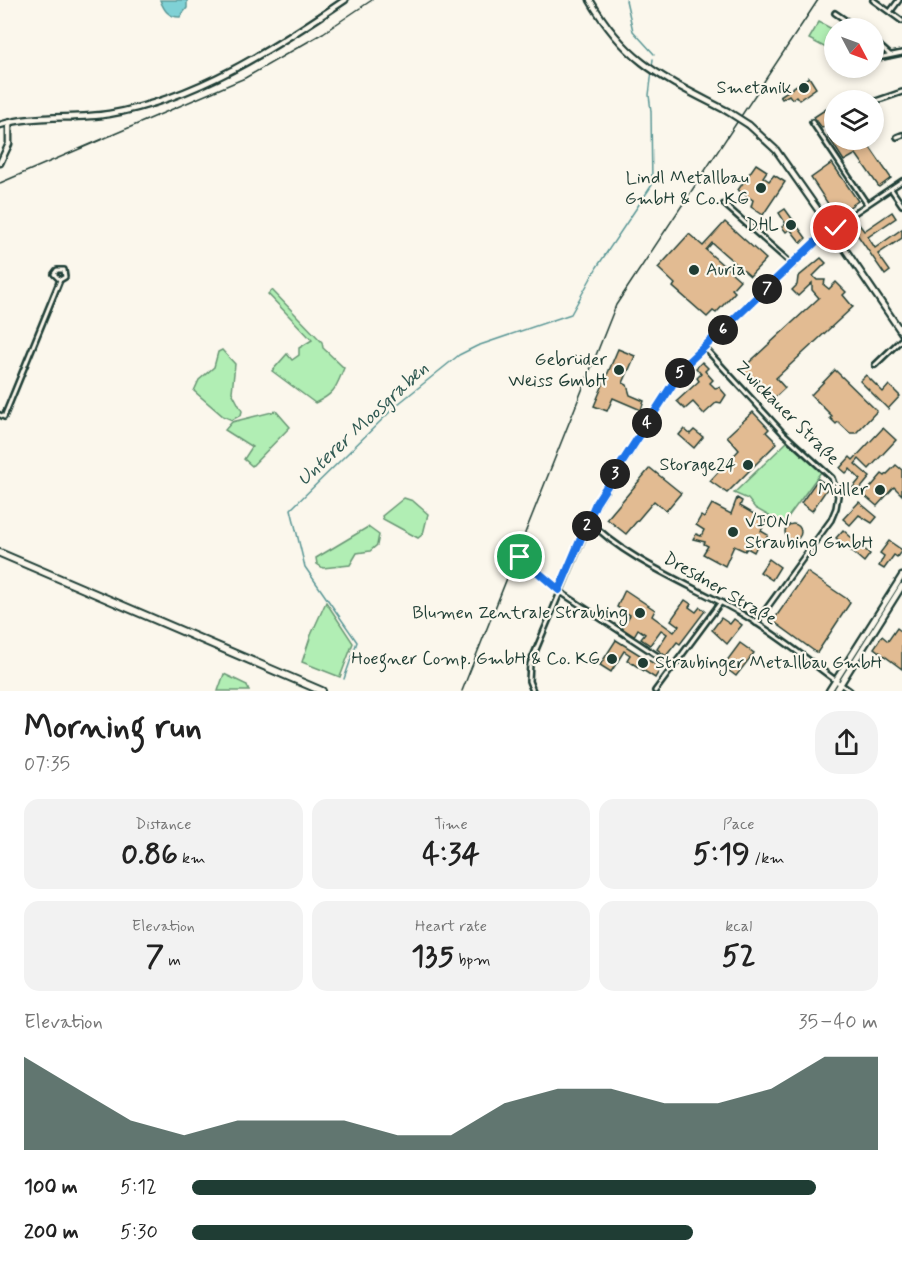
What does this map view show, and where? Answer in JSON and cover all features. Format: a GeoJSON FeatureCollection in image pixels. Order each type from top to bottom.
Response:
{"type":"FeatureCollection","features":[{"type":"Feature","properties":{"kind":"highway"},"geometry":{"type":"LineString","coordinates":[[0,554],[322,691]]}},
{"type":"Feature","properties":{"kind":"street"},"geometry":{"type":"LineString","coordinates":[[0,125],[110,114],[172,96],[249,61],[345,0]]}},
{"type":"Feature","properties":{"kind":"street"},"geometry":{"type":"LineString","coordinates":[[590,0],[610,31],[642,63],[654,72],[728,111],[776,150],[828,224],[835,226]]}},
{"type":"Feature","properties":{"kind":"street"},"geometry":{"type":"LineString","coordinates":[[873,0],[902,21]]}},
{"type":"Feature","properties":{"kind":"street"},"geometry":{"type":"LineString","coordinates":[[890,12],[899,0]]}},
{"type":"Feature","properties":{"kind":"street"},"geometry":{"type":"LineString","coordinates":[[835,13],[842,18]]}},
{"type":"Feature","properties":{"kind":"street"},"geometry":{"type":"LineString","coordinates":[[884,50],[890,55]]}},
{"type":"Feature","properties":{"kind":"street"},"geometry":{"type":"LineString","coordinates":[[884,56],[902,53]]}},
{"type":"Feature","properties":{"kind":"street"},"geometry":{"type":"LineString","coordinates":[[884,98],[902,92]]}},
{"type":"Feature","properties":{"kind":"street"},"geometry":{"type":"LineString","coordinates":[[812,122],[867,204]]}},
{"type":"Feature","properties":{"kind":"street"},"geometry":{"type":"LineString","coordinates":[[0,163],[9,144],[9,123]]}},
{"type":"Feature","properties":{"kind":"street"},"geometry":{"type":"LineString","coordinates":[[897,137],[902,135]]}},
{"type":"Feature","properties":{"kind":"street"},"geometry":{"type":"LineString","coordinates":[[902,181],[835,226],[834,233],[902,333]]}},
{"type":"Feature","properties":{"kind":"street"},"geometry":{"type":"LineString","coordinates":[[891,189],[902,205]]}},
{"type":"Feature","properties":{"kind":"street"},"geometry":{"type":"LineString","coordinates":[[724,204],[793,265]]}},
{"type":"Feature","properties":{"kind":"street"},"geometry":{"type":"LineString","coordinates":[[533,691],[529,681],[530,664],[596,503],[685,365],[793,265],[826,232],[828,224]]}},
{"type":"Feature","properties":{"kind":"street"},"geometry":{"type":"LineString","coordinates":[[826,232],[834,233]]}},
{"type":"Feature","properties":{"kind":"street"},"geometry":{"type":"LineString","coordinates":[[0,416],[4,417],[60,280],[65,277],[64,270],[57,270],[54,274],[60,280]]}},
{"type":"Feature","properties":{"kind":"street"},"geometry":{"type":"LineString","coordinates":[[875,365],[902,339]]}},
{"type":"Feature","properties":{"kind":"street","name":"Zwickauer Straße"},"geometry":{"type":"LineString","coordinates":[[704,347],[783,433],[828,472],[836,487],[838,502],[831,520],[756,623]]}},
{"type":"Feature","properties":{"kind":"street","name":"Dresdner Straße"},"geometry":{"type":"LineString","coordinates":[[590,521],[639,558],[756,623],[850,691]]}},
{"type":"Feature","properties":{"kind":"street"},"geometry":{"type":"LineString","coordinates":[[520,557],[559,590],[673,666]]}},
{"type":"Feature","properties":{"kind":"street"},"geometry":{"type":"LineString","coordinates":[[836,691],[838,682],[902,576]]}},
{"type":"Feature","properties":{"kind":"street"},"geometry":{"type":"LineString","coordinates":[[829,691],[838,682],[902,586]]}},
{"type":"Feature","properties":{"kind":"street"},"geometry":{"type":"LineString","coordinates":[[655,691],[721,602]]}},
{"type":"Feature","properties":{"kind":"green space"},"geometry":{"type":"Polygon","coordinates":[[[819,22],[824,25],[824,47],[809,39],[819,22]]]}},
{"type":"Feature","properties":{"kind":"green space"},"geometry":{"type":"Polygon","coordinates":[[[272,290],[322,342],[323,348],[344,368],[334,389],[315,403],[272,371],[287,354],[292,360],[299,355],[299,348],[312,340],[268,294],[272,290]]]}},
{"type":"Feature","properties":{"kind":"green space"},"geometry":{"type":"Polygon","coordinates":[[[222,350],[235,364],[232,392],[242,411],[241,415],[232,420],[223,416],[194,391],[199,380],[214,367],[218,352],[222,350]]]}},
{"type":"Feature","properties":{"kind":"green space"},"geometry":{"type":"Polygon","coordinates":[[[276,411],[290,427],[252,466],[244,459],[252,447],[225,430],[232,422],[276,411]]]}},
{"type":"Feature","properties":{"kind":"green space"},"geometry":{"type":"Polygon","coordinates":[[[787,442],[821,472],[783,524],[755,508],[748,499],[734,493],[787,442]]]}},
{"type":"Feature","properties":{"kind":"green space"},"geometry":{"type":"Polygon","coordinates":[[[404,498],[413,501],[428,514],[423,534],[418,538],[383,519],[382,516],[404,498]]]}},
{"type":"Feature","properties":{"kind":"green space"},"geometry":{"type":"Polygon","coordinates":[[[368,527],[379,535],[377,545],[370,551],[357,553],[350,565],[323,568],[317,564],[316,558],[368,527]]]}},
{"type":"Feature","properties":{"kind":"green space"},"geometry":{"type":"Polygon","coordinates":[[[326,602],[353,643],[340,677],[302,662],[326,602]]]}},
{"type":"Feature","properties":{"kind":"green space"},"geometry":{"type":"Polygon","coordinates":[[[224,674],[247,685],[249,691],[218,691],[224,674]]]}},
{"type":"Feature","properties":{"kind":"water"},"geometry":{"type":"Polygon","coordinates":[[[160,0],[187,0],[187,8],[180,17],[172,16],[165,10],[160,0]]]}},
{"type":"Feature","properties":{"kind":"building","name":"Smetanik"},"geometry":{"type":"Polygon","coordinates":[[[809,77],[816,88],[799,100],[796,96],[792,99],[789,95],[782,99],[780,96],[809,77]]]}},
{"type":"Feature","properties":{"kind":"building"},"geometry":{"type":"Polygon","coordinates":[[[824,110],[824,126],[822,128],[814,117],[824,110]]]}},
{"type":"Feature","properties":{"kind":"building"},"geometry":{"type":"Polygon","coordinates":[[[837,150],[872,150],[891,178],[879,187],[856,154],[844,161],[837,150]]]}},
{"type":"Feature","properties":{"kind":"building"},"geometry":{"type":"Polygon","coordinates":[[[832,163],[858,201],[836,216],[811,178],[832,163]]]}},
{"type":"Feature","properties":{"kind":"building","name":"Lindl Metallbau GmbH & Co. KG"},"geometry":{"type":"Polygon","coordinates":[[[756,164],[767,171],[763,177],[769,181],[774,175],[785,182],[763,215],[751,207],[753,200],[738,190],[756,164]]]}},
{"type":"Feature","properties":{"kind":"building","name":"DHL"},"geometry":{"type":"Polygon","coordinates":[[[785,209],[806,238],[801,243],[790,229],[786,232],[782,227],[786,224],[779,213],[785,209]]]}},
{"type":"Feature","properties":{"kind":"building"},"geometry":{"type":"Polygon","coordinates":[[[892,212],[896,218],[868,237],[875,248],[902,229],[902,238],[878,254],[890,271],[885,275],[852,227],[858,223],[864,231],[892,212]]]}},
{"type":"Feature","properties":{"kind":"building","name":"Auria"},"geometry":{"type":"Polygon","coordinates":[[[725,222],[766,259],[750,276],[712,243],[706,250],[740,280],[732,289],[735,292],[716,313],[713,311],[707,317],[673,287],[675,284],[658,268],[689,234],[703,246],[725,222]]]}},
{"type":"Feature","properties":{"kind":"building"},"geometry":{"type":"Polygon","coordinates":[[[821,258],[826,263],[813,276],[817,280],[825,280],[824,285],[829,289],[836,282],[846,292],[843,295],[853,307],[776,378],[785,388],[770,402],[741,370],[819,298],[812,290],[812,283],[798,296],[792,290],[797,285],[798,277],[821,258]]]}},
{"type":"Feature","properties":{"kind":"building","name":"Gebrüder Weiss GmbH"},"geometry":{"type":"Polygon","coordinates":[[[618,349],[635,356],[623,383],[627,385],[630,395],[644,401],[641,410],[613,398],[607,411],[594,406],[618,349]]]}},
{"type":"Feature","properties":{"kind":"building"},"geometry":{"type":"Polygon","coordinates":[[[702,362],[708,368],[705,371],[713,380],[710,383],[715,388],[719,387],[726,395],[721,403],[717,402],[704,414],[693,402],[685,409],[677,401],[699,381],[697,378],[701,374],[696,368],[702,362]]]}},
{"type":"Feature","properties":{"kind":"building"},"geometry":{"type":"Polygon","coordinates":[[[835,370],[877,411],[856,433],[850,433],[838,422],[836,424],[830,418],[832,416],[811,395],[835,370]]]}},
{"type":"Feature","properties":{"kind":"building"},"geometry":{"type":"Polygon","coordinates":[[[866,375],[883,392],[889,385],[900,396],[888,409],[860,381],[866,375]]]}},
{"type":"Feature","properties":{"kind":"building"},"geometry":{"type":"Polygon","coordinates":[[[753,412],[769,429],[766,432],[777,443],[727,493],[710,481],[739,450],[727,436],[753,412]]]}},
{"type":"Feature","properties":{"kind":"building"},"geometry":{"type":"Polygon","coordinates":[[[883,428],[896,440],[869,469],[859,459],[855,464],[870,477],[856,494],[851,490],[860,479],[850,469],[846,473],[840,468],[850,457],[853,460],[883,428]]]}},
{"type":"Feature","properties":{"kind":"building"},"geometry":{"type":"Polygon","coordinates":[[[684,429],[690,434],[694,430],[703,437],[694,448],[679,435],[684,429]]]}},
{"type":"Feature","properties":{"kind":"building","name":"Müller"},"geometry":{"type":"Polygon","coordinates":[[[896,465],[902,470],[902,495],[894,487],[877,506],[864,495],[882,474],[885,476],[896,465]]]}},
{"type":"Feature","properties":{"kind":"building"},"geometry":{"type":"Polygon","coordinates":[[[650,468],[681,493],[666,511],[654,501],[626,534],[607,519],[650,468]]]}},
{"type":"Feature","properties":{"kind":"building"},"geometry":{"type":"Polygon","coordinates":[[[818,479],[829,486],[812,511],[801,503],[818,479]]]}},
{"type":"Feature","properties":{"kind":"building","name":"VION Straubing GmbH"},"geometry":{"type":"Polygon","coordinates":[[[737,498],[742,501],[740,506],[766,521],[761,531],[768,535],[763,544],[759,542],[754,552],[747,548],[745,551],[734,546],[725,566],[703,554],[708,546],[704,544],[705,542],[693,539],[696,534],[701,536],[704,530],[696,525],[701,516],[704,518],[712,504],[731,514],[737,498]]]}},
{"type":"Feature","properties":{"kind":"building"},"geometry":{"type":"Polygon","coordinates":[[[859,502],[877,517],[872,523],[859,515],[850,525],[843,519],[859,502]]]}},
{"type":"Feature","properties":{"kind":"building"},"geometry":{"type":"Polygon","coordinates":[[[793,524],[799,526],[801,532],[799,538],[793,540],[787,538],[785,532],[787,526],[793,524]]]}},
{"type":"Feature","properties":{"kind":"building"},"geometry":{"type":"Polygon","coordinates":[[[843,530],[870,554],[864,562],[836,538],[843,530]]]}},
{"type":"Feature","properties":{"kind":"building"},"geometry":{"type":"Polygon","coordinates":[[[889,541],[902,550],[897,557],[894,555],[884,569],[879,566],[884,556],[880,553],[889,541]]]}},
{"type":"Feature","properties":{"kind":"building"},"geometry":{"type":"Polygon","coordinates":[[[769,559],[780,567],[772,580],[760,572],[769,559]]]}},
{"type":"Feature","properties":{"kind":"building"},"geometry":{"type":"Polygon","coordinates":[[[807,572],[850,603],[817,653],[773,621],[807,572]]]}},
{"type":"Feature","properties":{"kind":"building"},"geometry":{"type":"Polygon","coordinates":[[[625,590],[655,610],[652,616],[674,632],[679,626],[671,620],[685,600],[696,612],[700,607],[705,611],[680,644],[677,642],[666,656],[657,649],[667,634],[661,630],[650,645],[641,639],[645,634],[638,629],[634,636],[622,628],[630,615],[617,607],[625,590]]]}},
{"type":"Feature","properties":{"kind":"building"},"geometry":{"type":"Polygon","coordinates":[[[721,618],[730,624],[734,619],[742,625],[727,644],[712,630],[721,618]]]}},
{"type":"Feature","properties":{"kind":"building"},"geometry":{"type":"Polygon","coordinates":[[[897,628],[902,632],[902,669],[874,648],[882,636],[888,641],[897,628]]]}},
{"type":"Feature","properties":{"kind":"building"},"geometry":{"type":"Polygon","coordinates":[[[616,640],[661,668],[655,678],[627,660],[630,655],[624,651],[611,672],[600,665],[616,640]]]}},
{"type":"Feature","properties":{"kind":"building"},"geometry":{"type":"Polygon","coordinates":[[[740,643],[754,653],[736,676],[723,666],[740,643]]]}},
{"type":"Feature","properties":{"kind":"waterway","name":"Unterer Moosgraben"},"geometry":{"type":"LineString","coordinates":[[626,0],[633,31],[654,54]]}},
{"type":"Feature","properties":{"kind":"waterway","name":"Unterer Moosgraben"},"geometry":{"type":"LineString","coordinates":[[652,67],[653,59]]}},
{"type":"Feature","properties":{"kind":"waterway","name":"Unterer Moosgraben"},"geometry":{"type":"LineString","coordinates":[[344,679],[357,642],[305,567],[291,509],[398,404],[459,355],[477,346],[571,314],[597,267],[652,185],[649,95],[652,71]]}},
{"type":"Feature","properties":{"kind":"railway"},"geometry":{"type":"LineString","coordinates":[[0,183],[245,78],[323,33],[372,0]]}},
{"type":"Feature","properties":{"kind":"railway"},"geometry":{"type":"LineString","coordinates":[[462,691],[616,305],[818,0]]}},
{"type":"Feature","properties":{"kind":"place","name":"Smetanik"},"geometry":{"type":"Point","coordinates":[804,88]}},
{"type":"Feature","properties":{"kind":"place","name":"Lindl Metallbau GmbH & Co. KG"},"geometry":{"type":"Point","coordinates":[761,188]}},
{"type":"Feature","properties":{"kind":"place","name":"DHL"},"geometry":{"type":"Point","coordinates":[791,225]}},
{"type":"Feature","properties":{"kind":"place","name":"Auria"},"geometry":{"type":"Point","coordinates":[694,270]}},
{"type":"Feature","properties":{"kind":"place","name":"Gebrüder Weiss GmbH"},"geometry":{"type":"Point","coordinates":[619,370]}},
{"type":"Feature","properties":{"kind":"place","name":"Storage24"},"geometry":{"type":"Point","coordinates":[748,465]}},
{"type":"Feature","properties":{"kind":"place","name":"Müller"},"geometry":{"type":"Point","coordinates":[880,490]}},
{"type":"Feature","properties":{"kind":"place","name":"VION Straubing GmbH"},"geometry":{"type":"Point","coordinates":[733,532]}},
{"type":"Feature","properties":{"kind":"place","name":"Blumen Zentrale Straubing"},"geometry":{"type":"Point","coordinates":[640,613]}},
{"type":"Feature","properties":{"kind":"place","name":"Hoegner Comp. GmbH & Co. KG"},"geometry":{"type":"Point","coordinates":[612,659]}},
{"type":"Feature","properties":{"kind":"place","name":"Straubinger Metallbau GmbH"},"geometry":{"type":"Point","coordinates":[643,663]}},
{"type":"Feature","properties":{"kind":"route"},"geometry":{"type":"LineString","coordinates":[[520,557],[559,590],[596,503],[685,365],[826,232],[833,234],[836,228]]}}]}
